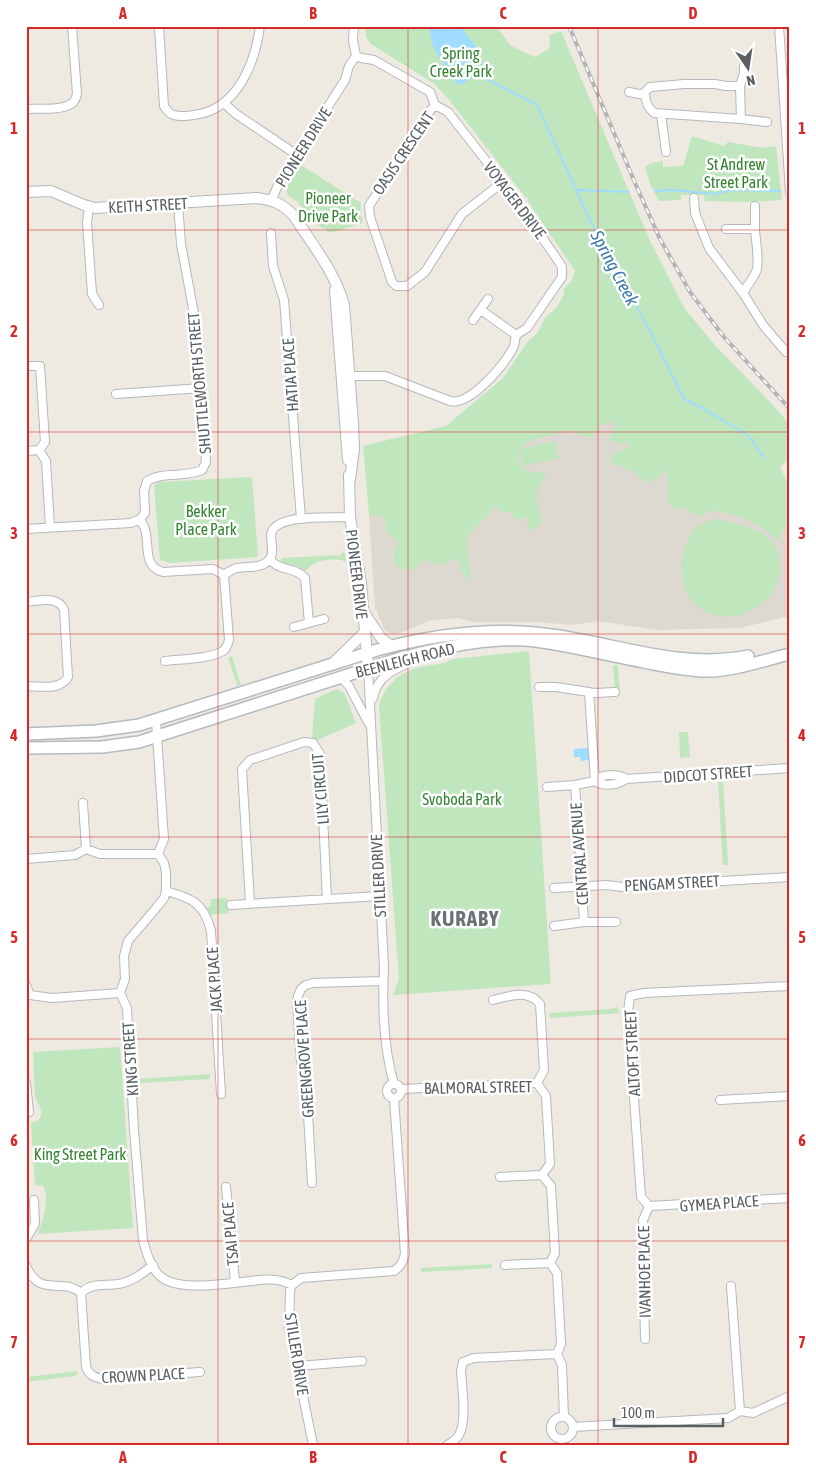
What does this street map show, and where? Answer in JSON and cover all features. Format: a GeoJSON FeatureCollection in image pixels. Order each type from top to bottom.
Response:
{"type":"FeatureCollection","features":[{"type":"Feature","properties":{"kind":"main road","name":"BEENLEIGH ROAD"},"geometry":{"type":"LineString","coordinates":[[26,734],[96,731],[156,721],[391,646],[474,632],[535,633],[684,660],[703,661],[739,658],[790,646]]}},
{"type":"Feature","properties":{"kind":"main road","name":"BEENLEIGH ROAD"},"geometry":{"type":"LineString","coordinates":[[26,748],[102,747],[122,745],[158,737],[404,657],[443,648],[487,642],[534,641],[657,664],[709,671],[790,654]]}},
{"type":"Feature","properties":{"kind":"street"},"geometry":{"type":"LineString","coordinates":[[26,109],[61,107],[72,104],[75,100],[72,26]]}},
{"type":"Feature","properties":{"kind":"street"},"geometry":{"type":"LineString","coordinates":[[158,26],[164,106],[167,111],[176,116],[199,115],[224,103],[249,70],[258,46],[260,26]]}},
{"type":"Feature","properties":{"kind":"street"},"geometry":{"type":"LineString","coordinates":[[354,26],[353,40],[356,56]]}},
{"type":"Feature","properties":{"kind":"street"},"geometry":{"type":"LineString","coordinates":[[779,26],[790,192]]}},
{"type":"Feature","properties":{"kind":"street","name":"VOYAGER DRIVE"},"geometry":{"type":"LineString","coordinates":[[349,376],[386,376],[450,400],[460,401],[472,395],[503,364],[514,348],[516,335],[528,328],[562,277],[559,262],[510,191],[499,185],[494,171],[448,112],[435,105],[430,92],[374,60],[356,56]]}},
{"type":"Feature","properties":{"kind":"street","name":"PIONEER DRIVE"},"geometry":{"type":"LineString","coordinates":[[350,480],[354,448],[344,305],[335,282],[294,216],[287,208],[272,200],[278,185],[345,80],[349,66],[356,56]]}},
{"type":"Feature","properties":{"kind":"street"},"geometry":{"type":"LineString","coordinates":[[741,119],[740,86],[744,66]]}},
{"type":"Feature","properties":{"kind":"street"},"geometry":{"type":"LineString","coordinates":[[740,86],[715,84],[659,86],[650,88],[645,92],[645,95],[649,108],[654,113],[704,115],[767,122]]}},
{"type":"Feature","properties":{"kind":"street"},"geometry":{"type":"LineString","coordinates":[[630,92],[645,95]]}},
{"type":"Feature","properties":{"kind":"street"},"geometry":{"type":"LineString","coordinates":[[224,103],[236,114],[297,155]]}},
{"type":"Feature","properties":{"kind":"street","name":"OASIS CRESCENT"},"geometry":{"type":"LineString","coordinates":[[435,105],[369,206],[370,217],[392,282],[396,286],[407,286],[425,272],[462,214],[499,185]]}},
{"type":"Feature","properties":{"kind":"street"},"geometry":{"type":"LineString","coordinates":[[661,114],[666,152]]}},
{"type":"Feature","properties":{"kind":"street","name":"KEITH STREET"},"geometry":{"type":"LineString","coordinates":[[26,192],[51,191],[89,207],[178,204],[256,198],[272,200]]}},
{"type":"Feature","properties":{"kind":"street"},"geometry":{"type":"LineString","coordinates":[[694,198],[695,213],[708,248],[786,352]]}},
{"type":"Feature","properties":{"kind":"street","name":"SHUTTLEWORTH STREET"},"geometry":{"type":"LineString","coordinates":[[140,519],[145,513],[144,491],[147,481],[155,476],[194,474],[202,470],[206,462],[197,326],[181,244],[178,204]]}},
{"type":"Feature","properties":{"kind":"street"},"geometry":{"type":"LineString","coordinates":[[743,293],[756,272],[758,252],[755,206]]}},
{"type":"Feature","properties":{"kind":"street"},"geometry":{"type":"LineString","coordinates":[[89,207],[87,222],[92,294],[99,305]]}},
{"type":"Feature","properties":{"kind":"street"},"geometry":{"type":"LineString","coordinates":[[726,230],[755,229]]}},
{"type":"Feature","properties":{"kind":"street","name":"HATIA PLACE"},"geometry":{"type":"LineString","coordinates":[[271,234],[273,266],[284,300],[301,519]]}},
{"type":"Feature","properties":{"kind":"street","name":"PIONEER DRIVE"},"geometry":{"type":"LineString","coordinates":[[335,282],[350,480],[350,517],[361,584],[368,668]]}},
{"type":"Feature","properties":{"kind":"street"},"geometry":{"type":"LineString","coordinates":[[473,320],[488,299]]}},
{"type":"Feature","properties":{"kind":"street"},"geometry":{"type":"LineString","coordinates":[[481,310],[516,335]]}},
{"type":"Feature","properties":{"kind":"street"},"geometry":{"type":"LineString","coordinates":[[26,366],[40,366],[45,442],[38,450],[26,451]]}},
{"type":"Feature","properties":{"kind":"street"},"geometry":{"type":"LineString","coordinates":[[116,394],[202,388]]}},
{"type":"Feature","properties":{"kind":"street"},"geometry":{"type":"LineString","coordinates":[[38,450],[46,461],[50,527]]}},
{"type":"Feature","properties":{"kind":"street"},"geometry":{"type":"LineString","coordinates":[[224,575],[233,569],[266,564],[272,554],[271,533],[274,527],[287,521],[350,517]]}},
{"type":"Feature","properties":{"kind":"street"},"geometry":{"type":"LineString","coordinates":[[26,529],[131,523],[140,519],[147,535],[148,560],[152,567],[163,572],[213,569],[224,575]]}},
{"type":"Feature","properties":{"kind":"street"},"geometry":{"type":"LineString","coordinates":[[270,559],[274,564],[301,573],[305,578],[309,623]]}},
{"type":"Feature","properties":{"kind":"street"},"geometry":{"type":"LineString","coordinates":[[166,661],[200,658],[222,652],[226,648],[229,640],[224,575]]}},
{"type":"Feature","properties":{"kind":"street"},"geometry":{"type":"LineString","coordinates":[[26,602],[55,600],[61,604],[64,610],[68,678],[64,683],[57,686],[26,686]]}},
{"type":"Feature","properties":{"kind":"street"},"geometry":{"type":"LineString","coordinates":[[362,610],[380,638],[391,646]]}},
{"type":"Feature","properties":{"kind":"street"},"geometry":{"type":"LineString","coordinates":[[294,627],[324,619]]}},
{"type":"Feature","properties":{"kind":"street"},"geometry":{"type":"LineString","coordinates":[[331,665],[364,633]]}},
{"type":"Feature","properties":{"kind":"street"},"geometry":{"type":"LineString","coordinates":[[370,716],[374,692],[380,680],[400,666],[443,648]]}},
{"type":"Feature","properties":{"kind":"street","name":"STILLER DRIVE"},"geometry":{"type":"LineString","coordinates":[[368,668],[384,967],[386,1049],[397,1086]]}},
{"type":"Feature","properties":{"kind":"street"},"geometry":{"type":"LineString","coordinates":[[341,677],[349,686],[370,726]]}},
{"type":"Feature","properties":{"kind":"street"},"geometry":{"type":"LineString","coordinates":[[539,687],[589,692],[615,692]]}},
{"type":"Feature","properties":{"kind":"street"},"geometry":{"type":"LineString","coordinates":[[589,692],[595,781]]}},
{"type":"Feature","properties":{"kind":"street"},"geometry":{"type":"LineString","coordinates":[[156,721],[164,839],[158,854]]}},
{"type":"Feature","properties":{"kind":"street","name":"LILY CIRCUIT"},"geometry":{"type":"LineString","coordinates":[[250,903],[242,769],[250,760],[304,742],[313,742],[320,754],[327,899]]}},
{"type":"Feature","properties":{"kind":"street","name":"DIDCOT STREET"},"geometry":{"type":"LineString","coordinates":[[547,787],[595,781],[603,785],[621,783],[626,779],[790,768]]}},
{"type":"Feature","properties":{"kind":"street","name":"CENTRAL AVENUE"},"geometry":{"type":"LineString","coordinates":[[575,785],[584,922]]}},
{"type":"Feature","properties":{"kind":"street"},"geometry":{"type":"LineString","coordinates":[[83,803],[86,849]]}},
{"type":"Feature","properties":{"kind":"street"},"geometry":{"type":"LineString","coordinates":[[86,849],[100,854],[158,854]]}},
{"type":"Feature","properties":{"kind":"street"},"geometry":{"type":"LineString","coordinates":[[26,859],[75,856],[86,849]]}},
{"type":"Feature","properties":{"kind":"street"},"geometry":{"type":"LineString","coordinates":[[158,854],[164,863],[166,872],[166,891]]}},
{"type":"Feature","properties":{"kind":"street","name":"PENGAM STREET"},"geometry":{"type":"LineString","coordinates":[[554,888],[607,885],[622,887],[790,877]]}},
{"type":"Feature","properties":{"kind":"street","name":"KING STREET"},"geometry":{"type":"LineString","coordinates":[[166,891],[164,898],[128,941],[124,956],[125,979],[120,993],[127,1008],[134,1130],[143,1240],[147,1256],[160,1276],[172,1283],[188,1286],[274,1279],[292,1285]]}},
{"type":"Feature","properties":{"kind":"street","name":"JACK PLACE"},"geometry":{"type":"LineString","coordinates":[[166,891],[192,900],[202,908],[208,917],[211,931],[222,1094]]}},
{"type":"Feature","properties":{"kind":"street"},"geometry":{"type":"LineString","coordinates":[[231,905],[379,896]]}},
{"type":"Feature","properties":{"kind":"street","name":"CENTRAL AVENUE"},"geometry":{"type":"LineString","coordinates":[[554,926],[584,922],[616,922]]}},
{"type":"Feature","properties":{"kind":"street","name":"GREENGROVE PLACE"},"geometry":{"type":"LineString","coordinates":[[312,1183],[306,1080],[301,1060],[298,996],[306,985],[313,983],[383,981]]}},
{"type":"Feature","properties":{"kind":"street"},"geometry":{"type":"LineString","coordinates":[[26,985],[28,998],[120,993]]}},
{"type":"Feature","properties":{"kind":"street","name":"ALTOFT STREET"},"geometry":{"type":"LineString","coordinates":[[649,1206],[641,1197],[628,1012],[630,996],[644,993],[790,986]]}},
{"type":"Feature","properties":{"kind":"street"},"geometry":{"type":"LineString","coordinates":[[493,1000],[508,996],[527,995],[535,998],[540,1004],[544,1070],[537,1083]]}},
{"type":"Feature","properties":{"kind":"street"},"geometry":{"type":"LineString","coordinates":[[26,1083],[29,1112]]}},
{"type":"Feature","properties":{"kind":"street","name":"BALMORAL STREET"},"geometry":{"type":"LineString","coordinates":[[397,1086],[537,1083],[546,1096],[550,1164],[542,1175]]}},
{"type":"Feature","properties":{"kind":"street"},"geometry":{"type":"LineString","coordinates":[[397,1086],[400,1095],[394,1098],[389,1096],[388,1087],[397,1086]]}},
{"type":"Feature","properties":{"kind":"street"},"geometry":{"type":"LineString","coordinates":[[720,1100],[790,1096]]}},
{"type":"Feature","properties":{"kind":"street"},"geometry":{"type":"LineString","coordinates":[[292,1285],[301,1278],[403,1270],[405,1254],[394,1098]]}},
{"type":"Feature","properties":{"kind":"street"},"geometry":{"type":"LineString","coordinates":[[500,1177],[542,1175],[551,1186],[555,1253],[550,1263]]}},
{"type":"Feature","properties":{"kind":"street","name":"TSAI PLACE"},"geometry":{"type":"LineString","coordinates":[[226,1187],[235,1282]]}},
{"type":"Feature","properties":{"kind":"street","name":"GYMEA PLACE"},"geometry":{"type":"LineString","coordinates":[[649,1206],[790,1198]]}},
{"type":"Feature","properties":{"kind":"street"},"geometry":{"type":"LineString","coordinates":[[26,1239],[35,1224],[34,1200]]}},
{"type":"Feature","properties":{"kind":"street","name":"IVANHOE PLACE"},"geometry":{"type":"LineString","coordinates":[[645,1339],[644,1293],[646,1272],[643,1220],[649,1206]]}},
{"type":"Feature","properties":{"kind":"street"},"geometry":{"type":"LineString","coordinates":[[505,1265],[550,1263]]}},
{"type":"Feature","properties":{"kind":"street"},"geometry":{"type":"LineString","coordinates":[[550,1263],[557,1273],[561,1344],[557,1354],[562,1364],[564,1417]]}},
{"type":"Feature","properties":{"kind":"street"},"geometry":{"type":"LineString","coordinates":[[26,1266],[34,1281],[44,1286],[65,1286],[75,1288],[81,1293],[86,1288],[97,1285],[119,1284],[130,1280],[153,1265]]}},
{"type":"Feature","properties":{"kind":"street","name":"STILLER DRIVE"},"geometry":{"type":"LineString","coordinates":[[292,1285],[290,1327],[313,1445]]}},
{"type":"Feature","properties":{"kind":"street"},"geometry":{"type":"LineString","coordinates":[[731,1286],[740,1411]]}},
{"type":"Feature","properties":{"kind":"street","name":"CROWN PLACE"},"geometry":{"type":"LineString","coordinates":[[81,1293],[86,1367],[93,1377],[102,1379],[200,1372]]}},
{"type":"Feature","properties":{"kind":"street"},"geometry":{"type":"LineString","coordinates":[[447,1445],[454,1442],[460,1434],[463,1425],[461,1371],[463,1362],[474,1358],[557,1354]]}},
{"type":"Feature","properties":{"kind":"street"},"geometry":{"type":"LineString","coordinates":[[297,1366],[362,1361]]}},
{"type":"Feature","properties":{"kind":"street"},"geometry":{"type":"LineString","coordinates":[[573,1427],[728,1418],[740,1411],[753,1413],[790,1396]]}},
{"type":"Feature","properties":{"kind":"street"},"geometry":{"type":"LineString","coordinates":[[564,1417],[570,1420],[573,1427],[570,1436],[555,1441],[552,1425],[556,1419],[564,1417]]}},
{"type":"Feature","properties":{"kind":"shaded area"},"geometry":{"type":"Polygon","coordinates":[[[620,414],[790,457],[780,467],[790,490],[790,616],[740,628],[656,630],[599,621],[572,625],[536,622],[473,622],[457,618],[428,621],[396,634],[384,629],[375,607],[369,515],[507,445],[620,414]]]}},
{"type":"Feature","properties":{"kind":"green space","name":"Spring Creek Park"},"geometry":{"type":"Polygon","coordinates":[[[365,26],[496,26],[511,46],[535,57],[550,48],[549,35],[561,31],[650,241],[685,309],[714,344],[790,425],[790,457],[780,467],[790,490],[790,520],[783,529],[779,540],[756,524],[729,513],[712,511],[700,516],[685,508],[676,509],[667,502],[669,486],[664,469],[660,476],[650,483],[639,477],[634,470],[626,471],[622,465],[612,465],[610,457],[630,446],[629,441],[618,444],[608,440],[616,426],[612,422],[602,424],[590,438],[568,430],[528,442],[520,449],[555,441],[559,458],[523,466],[519,450],[517,452],[520,466],[528,471],[547,473],[537,492],[542,521],[537,528],[529,530],[528,518],[525,517],[517,520],[509,512],[500,512],[497,506],[492,507],[492,511],[466,538],[471,581],[461,572],[460,563],[450,558],[445,565],[423,560],[413,570],[401,569],[394,563],[394,552],[399,542],[386,532],[385,517],[369,515],[363,446],[446,426],[503,378],[528,341],[537,334],[545,318],[557,307],[564,294],[564,288],[571,282],[575,271],[527,200],[529,199],[528,197],[526,198],[446,96],[433,83],[371,44],[366,37],[365,26]]]}},
{"type":"Feature","properties":{"kind":"green space","name":"St Andrew Street Park"},"geometry":{"type":"Polygon","coordinates":[[[692,136],[724,146],[728,142],[763,148],[776,146],[782,200],[751,202],[705,201],[704,195],[681,195],[681,200],[659,201],[650,184],[645,167],[651,163],[663,161],[663,167],[683,166],[692,136]]]}},
{"type":"Feature","properties":{"kind":"green space","name":"Pioneer Drive Park"},"geometry":{"type":"Polygon","coordinates":[[[301,165],[361,203],[360,213],[363,223],[334,232],[327,232],[327,230],[310,222],[298,202],[288,196],[286,188],[301,165]]]}},
{"type":"Feature","properties":{"kind":"green space","name":"Bekker Place Park"},"geometry":{"type":"Polygon","coordinates":[[[252,477],[258,557],[169,563],[160,560],[154,486],[158,482],[252,477]]]}},
{"type":"Feature","properties":{"kind":"green space"},"geometry":{"type":"Polygon","coordinates":[[[714,519],[742,526],[763,534],[774,544],[778,552],[780,569],[776,586],[771,594],[752,610],[737,616],[722,616],[708,613],[696,605],[687,594],[682,579],[683,555],[693,531],[696,527],[714,519]]]}},
{"type":"Feature","properties":{"kind":"green space"},"geometry":{"type":"Polygon","coordinates":[[[344,550],[346,562],[335,560],[322,561],[312,565],[306,571],[298,566],[281,563],[281,558],[341,555],[344,550]]]}},
{"type":"Feature","properties":{"kind":"green space","name":"Svoboda Park"},"geometry":{"type":"Polygon","coordinates":[[[529,651],[551,984],[393,995],[399,979],[379,706],[382,698],[390,684],[402,674],[417,668],[453,659],[529,651]]]}},
{"type":"Feature","properties":{"kind":"green space"},"geometry":{"type":"Polygon","coordinates":[[[232,656],[240,683],[242,684],[236,686],[237,684],[228,658],[232,656]]]}},
{"type":"Feature","properties":{"kind":"green space"},"geometry":{"type":"Polygon","coordinates":[[[613,665],[618,665],[620,696],[615,696],[613,665]]]}},
{"type":"Feature","properties":{"kind":"green space"},"geometry":{"type":"Polygon","coordinates":[[[334,690],[339,690],[345,694],[356,723],[318,740],[312,738],[315,699],[334,690]]]}},
{"type":"Feature","properties":{"kind":"green space"},"geometry":{"type":"Polygon","coordinates":[[[679,732],[688,732],[690,757],[680,758],[679,732]]]}},
{"type":"Feature","properties":{"kind":"green space"},"geometry":{"type":"Polygon","coordinates":[[[718,782],[723,782],[728,865],[723,865],[718,782]]]}},
{"type":"Feature","properties":{"kind":"green space"},"geometry":{"type":"Polygon","coordinates":[[[227,898],[229,913],[211,915],[207,908],[211,905],[211,899],[227,898]]]}},
{"type":"Feature","properties":{"kind":"green space"},"geometry":{"type":"Polygon","coordinates":[[[617,1007],[620,1013],[550,1018],[549,1013],[611,1009],[617,1007]]]}},
{"type":"Feature","properties":{"kind":"green space","name":"King Street Park"},"geometry":{"type":"Polygon","coordinates":[[[120,1047],[133,1228],[37,1234],[43,1217],[46,1196],[43,1186],[35,1185],[31,1123],[39,1120],[42,1112],[35,1096],[33,1052],[120,1047]]]}},
{"type":"Feature","properties":{"kind":"green space"},"geometry":{"type":"Polygon","coordinates":[[[210,1074],[210,1079],[140,1083],[139,1079],[210,1074]]]}},
{"type":"Feature","properties":{"kind":"green space"},"geometry":{"type":"Polygon","coordinates":[[[492,1264],[492,1268],[421,1272],[421,1268],[492,1264]]]}},
{"type":"Feature","properties":{"kind":"green space"},"geometry":{"type":"Polygon","coordinates":[[[78,1371],[76,1376],[26,1382],[26,1377],[78,1371]]]}},
{"type":"Feature","properties":{"kind":"water"},"geometry":{"type":"Polygon","coordinates":[[[460,26],[475,45],[482,62],[477,74],[461,85],[456,83],[433,47],[429,27],[460,26]]]}},
{"type":"Feature","properties":{"kind":"water"},"geometry":{"type":"Polygon","coordinates":[[[588,748],[589,760],[581,761],[580,757],[574,757],[574,749],[588,748]]]}},
{"type":"Feature","properties":{"kind":"waterway","name":"Spring Creek"},"geometry":{"type":"LineString","coordinates":[[477,74],[537,105],[596,233],[649,329],[684,399],[748,435],[764,458]]}},
{"type":"Feature","properties":{"kind":"waterway"},"geometry":{"type":"LineString","coordinates":[[577,190],[629,192]]}},
{"type":"Feature","properties":{"kind":"waterway"},"geometry":{"type":"LineString","coordinates":[[655,191],[673,190],[715,194],[731,190],[780,191]]}},
{"type":"Feature","properties":{"kind":"railway"},"geometry":{"type":"LineString","coordinates":[[569,26],[660,239],[690,292],[724,337],[790,409]]}},
{"type":"Feature","properties":{"kind":"district","name":"KURABY"},"geometry":{"type":"Point","coordinates":[465,918]}}]}
